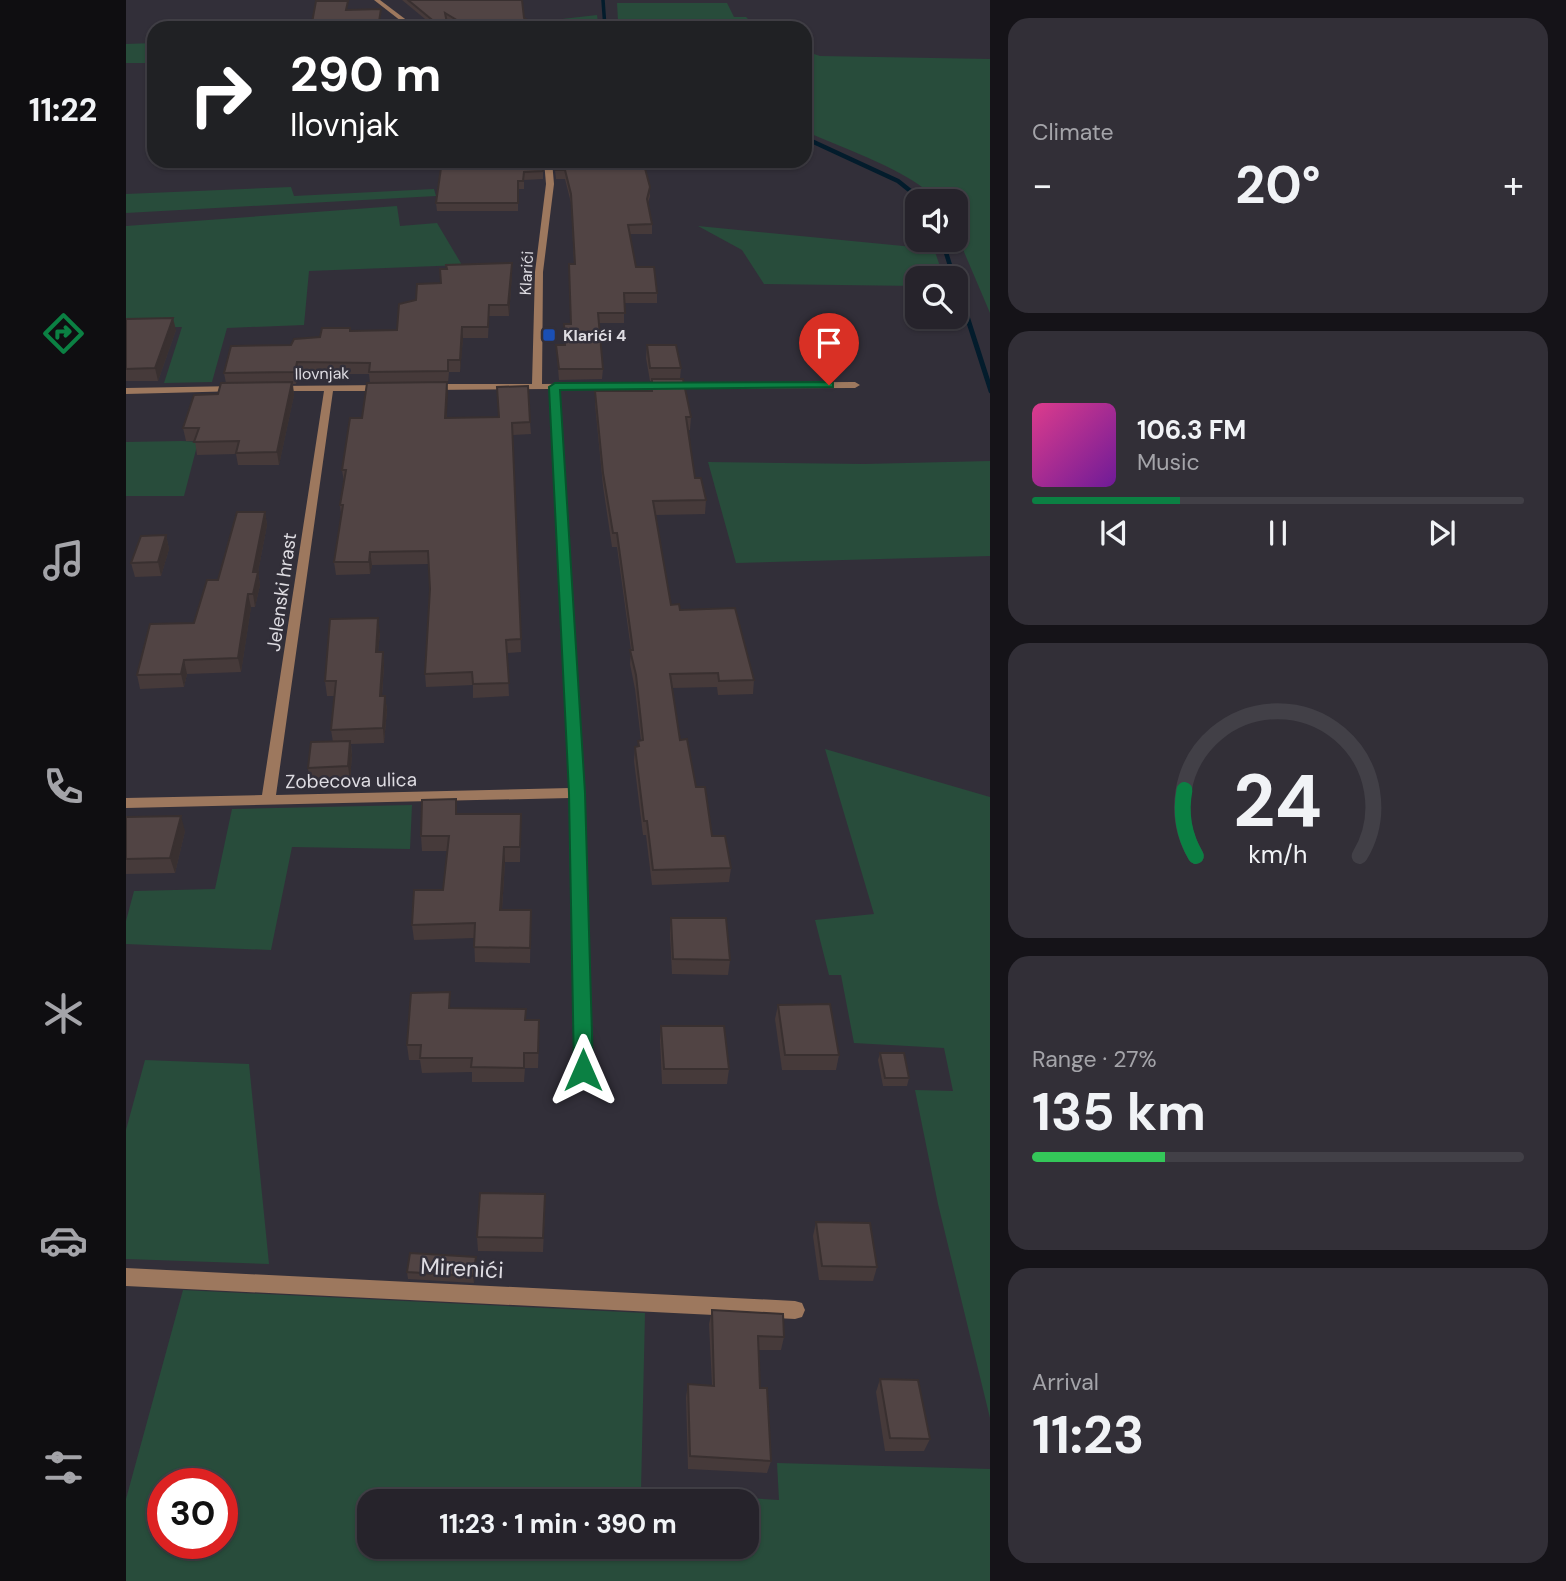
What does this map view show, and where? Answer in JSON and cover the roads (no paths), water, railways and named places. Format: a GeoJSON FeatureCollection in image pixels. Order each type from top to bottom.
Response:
{"type":"FeatureCollection","features":[{"type":"Feature","properties":{"kind":"street"},"geometry":{"type":"LineString","coordinates":[[377,0],[405,21]]}},
{"type":"Feature","properties":{"kind":"street","name":"Klarići"},"geometry":{"type":"LineString","coordinates":[[537,386],[539,272],[550,184],[549,168]]}},
{"type":"Feature","properties":{"kind":"street"},"geometry":{"type":"LineString","coordinates":[[412,388],[855,385]]}},
{"type":"Feature","properties":{"kind":"street"},"geometry":{"type":"LineString","coordinates":[[555,387],[577,793],[583,1070]]}},
{"type":"Feature","properties":{"kind":"street","name":"Jelenski hrast"},"geometry":{"type":"LineString","coordinates":[[268,801],[329,388]]}},
{"type":"Feature","properties":{"kind":"street","name":"Ilovnjak"},"geometry":{"type":"LineString","coordinates":[[261,389],[398,388]]}},
{"type":"Feature","properties":{"kind":"street"},"geometry":{"type":"LineString","coordinates":[[126,391],[248,389]]}},
{"type":"Feature","properties":{"kind":"street","name":"Zobecova ulica"},"geometry":{"type":"LineString","coordinates":[[126,803],[577,793]]}},
{"type":"Feature","properties":{"kind":"street","name":"Mirenići"},"geometry":{"type":"LineString","coordinates":[[126,1277],[795,1310]]}},
{"type":"Feature","properties":{"kind":"waterway"},"geometry":{"type":"LineString","coordinates":[[603,0],[604,21]]}},
{"type":"Feature","properties":{"kind":"waterway"},"geometry":{"type":"LineString","coordinates":[[812,141],[898,181],[908,189]]}},
{"type":"Feature","properties":{"kind":"waterway"},"geometry":{"type":"LineString","coordinates":[[946,252],[950,266]]}},
{"type":"Feature","properties":{"kind":"waterway"},"geometry":{"type":"LineString","coordinates":[[968,320],[990,388]]}},
{"type":"Feature","properties":{"kind":"place","name":"Klarići 4"},"geometry":{"type":"Point","coordinates":[549,335]}}]}
